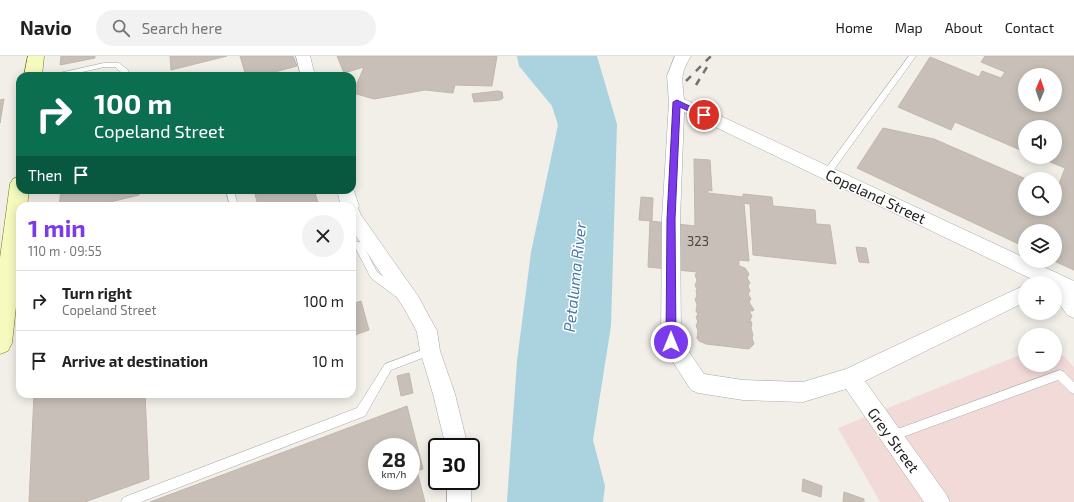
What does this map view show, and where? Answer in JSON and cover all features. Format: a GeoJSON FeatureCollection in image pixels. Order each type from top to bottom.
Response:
{"type":"FeatureCollection","features":[{"type":"Feature","properties":{"kind":"main road"},"geometry":{"type":"LineString","coordinates":[[34,72],[36,56]]}},
{"type":"Feature","properties":{"kind":"main road"},"geometry":{"type":"LineString","coordinates":[[0,343],[16,216]]}},
{"type":"Feature","properties":{"kind":"street"},"geometry":{"type":"LineString","coordinates":[[304,56],[307,72]]}},
{"type":"Feature","properties":{"kind":"street"},"geometry":{"type":"LineString","coordinates":[[684,56],[680,59],[674,76],[677,102],[671,219],[671,342],[698,383],[743,390],[803,392],[850,378],[1018,296]]}},
{"type":"Feature","properties":{"kind":"street","name":"Copeland Street"},"geometry":{"type":"LineString","coordinates":[[677,102],[1040,276]]}},
{"type":"Feature","properties":{"kind":"street"},"geometry":{"type":"LineString","coordinates":[[356,221],[411,302],[427,331],[430,351],[444,394],[454,438]]}},
{"type":"Feature","properties":{"kind":"street","name":"Copeland Street"},"geometry":{"type":"LineString","coordinates":[[1062,286],[1074,290]]}},
{"type":"Feature","properties":{"kind":"street"},"geometry":{"type":"LineString","coordinates":[[1062,295],[1074,309]]}},
{"type":"Feature","properties":{"kind":"street","name":"Grey Street"},"geometry":{"type":"LineString","coordinates":[[850,378],[938,502]]}},
{"type":"Feature","properties":{"kind":"street"},"geometry":{"type":"LineString","coordinates":[[459,490],[459,502]]}},
{"type":"Feature","properties":{"kind":"lane"},"geometry":{"type":"LineString","coordinates":[[827,173],[913,56]]}},
{"type":"Feature","properties":{"kind":"lane"},"geometry":{"type":"LineString","coordinates":[[73,72],[104,65],[117,65],[126,72]]}},
{"type":"Feature","properties":{"kind":"lane"},"geometry":{"type":"LineString","coordinates":[[356,245],[359,246],[374,275],[411,302]]}},
{"type":"Feature","properties":{"kind":"lane"},"geometry":{"type":"LineString","coordinates":[[127,502],[361,412],[388,367],[430,351]]}},
{"type":"Feature","properties":{"kind":"lane"},"geometry":{"type":"LineString","coordinates":[[892,436],[1060,375],[1074,388]]}},
{"type":"Feature","properties":{"kind":"shaded area"},"geometry":{"type":"Polygon","coordinates":[[[1062,354],[1074,367],[1074,502],[880,502],[838,428],[1018,356],[1018,372],[1062,372],[1062,354]]]}},
{"type":"Feature","properties":{"kind":"water","name":"Petaluma River"},"geometry":{"type":"Polygon","coordinates":[[[517,56],[597,56],[617,124],[611,326],[593,440],[605,486],[603,502],[507,502],[517,361],[531,252],[558,125],[552,106],[519,66],[517,56]]]}},
{"type":"Feature","properties":{"kind":"building"},"geometry":{"type":"Polygon","coordinates":[[[61,56],[95,56],[95,58],[60,65],[61,56]]]}},
{"type":"Feature","properties":{"kind":"building"},"geometry":{"type":"Polygon","coordinates":[[[170,56],[227,56],[171,70],[170,56]]]}},
{"type":"Feature","properties":{"kind":"building"},"geometry":{"type":"Polygon","coordinates":[[[240,56],[293,56],[297,66],[275,72],[245,72],[240,56]]]}},
{"type":"Feature","properties":{"kind":"building"},"geometry":{"type":"Polygon","coordinates":[[[337,56],[497,56],[492,86],[455,85],[453,93],[425,90],[374,99],[356,94],[356,86],[364,67],[344,72],[337,56]]]}},
{"type":"Feature","properties":{"kind":"building"},"geometry":{"type":"Polygon","coordinates":[[[985,56],[1074,56],[1074,270],[1062,265],[1062,224],[1018,224],[1018,244],[857,168],[883,128],[934,139],[1018,176],[1018,216],[1062,216],[1062,176],[1065,168],[1055,164],[1062,164],[1062,120],[1018,120],[1018,149],[955,122],[951,130],[898,107],[930,57],[979,77],[982,71],[1001,78],[1005,72],[981,62],[985,56]]]}},
{"type":"Feature","properties":{"kind":"building"},"geometry":{"type":"Polygon","coordinates":[[[498,91],[502,92],[503,98],[500,100],[474,102],[472,94],[498,91]]]}},
{"type":"Feature","properties":{"kind":"building"},"geometry":{"type":"Polygon","coordinates":[[[4,99],[0,123],[0,100],[4,99]]]}},
{"type":"Feature","properties":{"kind":"building"},"geometry":{"type":"Polygon","coordinates":[[[694,159],[710,160],[712,191],[708,190],[708,193],[743,197],[743,194],[772,197],[773,206],[815,210],[816,224],[830,225],[836,264],[753,255],[750,204],[744,203],[749,261],[739,260],[739,266],[745,268],[749,274],[747,278],[750,283],[748,286],[750,291],[748,294],[751,299],[749,302],[754,310],[749,311],[752,316],[750,320],[752,323],[751,328],[754,344],[749,349],[706,344],[699,341],[697,338],[698,331],[696,325],[698,322],[696,317],[698,314],[696,311],[697,305],[695,299],[697,296],[697,289],[695,286],[697,280],[695,275],[697,272],[648,267],[650,221],[695,226],[694,159]]]}},
{"type":"Feature","properties":{"kind":"building"},"geometry":{"type":"Polygon","coordinates":[[[60,194],[139,194],[110,202],[60,202],[60,194]]]}},
{"type":"Feature","properties":{"kind":"building"},"geometry":{"type":"Polygon","coordinates":[[[255,194],[315,194],[318,202],[257,202],[255,194]]]}},
{"type":"Feature","properties":{"kind":"building"},"geometry":{"type":"Polygon","coordinates":[[[641,197],[653,198],[652,221],[639,220],[641,197]]]}},
{"type":"Feature","properties":{"kind":"building"},"geometry":{"type":"Polygon","coordinates":[[[856,247],[866,248],[869,263],[859,262],[856,247]]]}},
{"type":"Feature","properties":{"kind":"building"},"geometry":{"type":"Polygon","coordinates":[[[361,301],[369,330],[356,335],[356,303],[361,301]]]}},
{"type":"Feature","properties":{"kind":"building"},"geometry":{"type":"Polygon","coordinates":[[[409,373],[413,393],[401,396],[397,376],[409,373]]]}},
{"type":"Feature","properties":{"kind":"building"},"geometry":{"type":"Polygon","coordinates":[[[34,398],[145,398],[149,479],[85,502],[29,502],[34,398]]]}},
{"type":"Feature","properties":{"kind":"building"},"geometry":{"type":"Polygon","coordinates":[[[407,406],[415,438],[368,438],[368,490],[420,490],[420,483],[425,502],[150,502],[407,406]]]}},
{"type":"Feature","properties":{"kind":"building"},"geometry":{"type":"Polygon","coordinates":[[[420,457],[423,469],[420,470],[420,457]]]}},
{"type":"Feature","properties":{"kind":"building"},"geometry":{"type":"Polygon","coordinates":[[[803,479],[822,486],[821,497],[802,491],[803,479]]]}},
{"type":"Feature","properties":{"kind":"building"},"geometry":{"type":"Polygon","coordinates":[[[844,492],[864,499],[864,502],[843,502],[844,492]]]}},
{"type":"Feature","properties":{"kind":"railway"},"geometry":{"type":"LineString","coordinates":[[686,81],[711,56]]}},
{"type":"Feature","properties":{"kind":"railway"},"geometry":{"type":"LineString","coordinates":[[696,85],[710,62]]}},
{"type":"Feature","properties":{"kind":"route"},"geometry":{"type":"LineString","coordinates":[[671,342],[671,219],[677,102],[704,115]]}}]}
